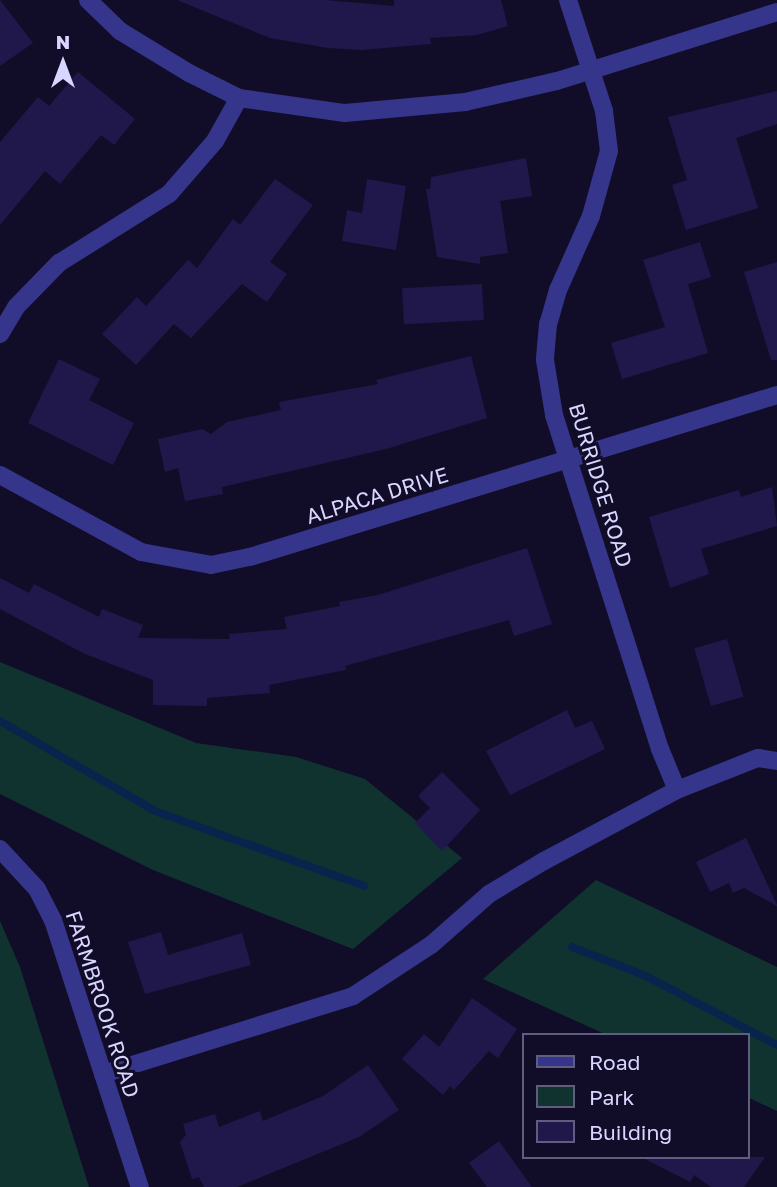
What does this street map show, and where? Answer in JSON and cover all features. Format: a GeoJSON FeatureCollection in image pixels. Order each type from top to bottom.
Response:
{"type":"FeatureCollection","features":[{"type":"Feature","properties":{"kind":"street"},"geometry":{"type":"LineString","coordinates":[[88,0],[120,31],[189,73],[239,98],[345,113],[465,102],[591,70],[777,12]]}},
{"type":"Feature","properties":{"kind":"street","name":"BURRIDGE ROAD"},"geometry":{"type":"LineString","coordinates":[[568,0],[604,111],[610,151],[591,216],[558,290],[548,324],[545,360],[554,415],[660,749],[677,790]]}},
{"type":"Feature","properties":{"kind":"street"},"geometry":{"type":"LineString","coordinates":[[0,334],[16,307],[59,263],[169,194],[215,141],[239,98]]}},
{"type":"Feature","properties":{"kind":"street","name":"ALPACA DRIVE"},"geometry":{"type":"LineString","coordinates":[[0,475],[141,552],[211,565],[250,558],[777,394]]}},
{"type":"Feature","properties":{"kind":"street"},"geometry":{"type":"LineString","coordinates":[[103,1074],[354,996],[431,946],[489,894],[677,790],[758,758],[777,761]]}},
{"type":"Feature","properties":{"kind":"street","name":"FARMBROOK ROAD"},"geometry":{"type":"LineString","coordinates":[[0,849],[37,889],[53,920],[140,1187]]}},
{"type":"Feature","properties":{"kind":"green space"},"geometry":{"type":"Polygon","coordinates":[[[0,662],[196,743],[296,757],[365,779],[462,858],[353,949],[153,870],[0,794],[0,662]]]}},
{"type":"Feature","properties":{"kind":"green space"},"geometry":{"type":"Polygon","coordinates":[[[596,880],[777,967],[777,1111],[749,1098],[749,1033],[603,1033],[483,979],[596,880]]]}},
{"type":"Feature","properties":{"kind":"green space"},"geometry":{"type":"Polygon","coordinates":[[[0,921],[20,967],[89,1187],[0,1187],[0,921]]]}},
{"type":"Feature","properties":{"kind":"building"},"geometry":{"type":"Polygon","coordinates":[[[0,0],[33,43],[0,66],[0,0]]]}},
{"type":"Feature","properties":{"kind":"building"},"geometry":{"type":"Polygon","coordinates":[[[177,0],[325,0],[394,6],[394,0],[501,0],[508,26],[477,35],[430,38],[431,44],[361,50],[328,48],[270,38],[177,0]]]}},
{"type":"Feature","properties":{"kind":"building"},"geometry":{"type":"Polygon","coordinates":[[[78,72],[135,119],[114,145],[101,135],[60,184],[45,171],[0,225],[0,142],[38,97],[49,106],[78,72]]]}},
{"type":"Feature","properties":{"kind":"building"},"geometry":{"type":"Polygon","coordinates":[[[777,91],[777,124],[736,138],[758,208],[686,230],[672,185],[687,180],[668,117],[777,91]]]}},
{"type":"Feature","properties":{"kind":"building"},"geometry":{"type":"Polygon","coordinates":[[[526,158],[532,196],[500,201],[508,253],[480,257],[480,264],[437,257],[426,189],[430,189],[431,177],[526,158]]]}},
{"type":"Feature","properties":{"kind":"building"},"geometry":{"type":"Polygon","coordinates":[[[275,179],[313,205],[270,262],[287,274],[267,302],[242,284],[191,338],[174,324],[136,365],[102,334],[137,297],[146,306],[188,260],[197,268],[233,219],[240,225],[275,179]]]}},
{"type":"Feature","properties":{"kind":"building"},"geometry":{"type":"Polygon","coordinates":[[[367,179],[406,186],[396,250],[342,241],[347,210],[362,213],[367,179]]]}},
{"type":"Feature","properties":{"kind":"building"},"geometry":{"type":"Polygon","coordinates":[[[700,242],[711,277],[688,284],[708,353],[622,379],[611,343],[665,327],[643,260],[700,242]]]}},
{"type":"Feature","properties":{"kind":"building"},"geometry":{"type":"Polygon","coordinates":[[[777,262],[777,360],[771,360],[744,272],[777,262]]]}},
{"type":"Feature","properties":{"kind":"building"},"geometry":{"type":"Polygon","coordinates":[[[482,284],[484,320],[404,324],[402,288],[482,284]]]}},
{"type":"Feature","properties":{"kind":"building"},"geometry":{"type":"Polygon","coordinates":[[[471,356],[487,418],[386,449],[222,487],[223,494],[185,501],[178,468],[165,472],[158,439],[202,429],[211,434],[227,422],[281,410],[279,402],[378,384],[376,380],[471,356]]]}},
{"type":"Feature","properties":{"kind":"building"},"geometry":{"type":"Polygon","coordinates":[[[59,359],[100,379],[89,400],[134,423],[113,465],[28,423],[59,359]]]}},
{"type":"Feature","properties":{"kind":"building"},"geometry":{"type":"Polygon","coordinates":[[[772,487],[777,526],[701,549],[709,574],[670,588],[649,517],[739,490],[741,497],[772,487]]]}},
{"type":"Feature","properties":{"kind":"building"},"geometry":{"type":"Polygon","coordinates":[[[527,548],[552,624],[514,636],[509,620],[345,666],[346,670],[269,685],[270,693],[207,698],[207,706],[153,705],[153,680],[85,654],[0,609],[0,578],[29,593],[34,584],[99,617],[102,609],[143,625],[138,638],[230,639],[229,634],[287,629],[284,617],[340,606],[339,602],[378,595],[527,548]]]}},
{"type":"Feature","properties":{"kind":"building"},"geometry":{"type":"Polygon","coordinates":[[[727,639],[744,697],[711,706],[694,648],[727,639]]]}},
{"type":"Feature","properties":{"kind":"building"},"geometry":{"type":"Polygon","coordinates":[[[567,710],[575,728],[592,721],[605,749],[510,795],[486,751],[567,710]]]}},
{"type":"Feature","properties":{"kind":"building"},"geometry":{"type":"Polygon","coordinates":[[[442,772],[480,810],[442,851],[415,823],[430,808],[418,796],[442,772]]]}},
{"type":"Feature","properties":{"kind":"building"},"geometry":{"type":"Polygon","coordinates":[[[746,838],[777,906],[744,888],[733,893],[729,883],[710,892],[696,862],[746,838]]]}},
{"type":"Feature","properties":{"kind":"building"},"geometry":{"type":"Polygon","coordinates":[[[161,932],[168,955],[242,933],[251,965],[145,994],[128,942],[161,932]]]}},
{"type":"Feature","properties":{"kind":"building"},"geometry":{"type":"Polygon","coordinates":[[[472,998],[517,1029],[498,1058],[489,1051],[454,1090],[450,1086],[443,1095],[402,1059],[424,1034],[439,1047],[472,998]]]}},
{"type":"Feature","properties":{"kind":"building"},"geometry":{"type":"Polygon","coordinates":[[[368,1065],[399,1110],[359,1137],[237,1187],[204,1187],[199,1177],[192,1179],[180,1142],[186,1135],[183,1124],[215,1114],[219,1127],[260,1111],[263,1121],[323,1096],[368,1065]]]}},
{"type":"Feature","properties":{"kind":"building"},"geometry":{"type":"Polygon","coordinates":[[[499,1141],[532,1187],[487,1187],[469,1163],[499,1141]]]}},
{"type":"Feature","properties":{"kind":"building"},"geometry":{"type":"Polygon","coordinates":[[[765,1157],[744,1187],[711,1187],[694,1175],[690,1182],[645,1159],[765,1157]]]}},
{"type":"Feature","properties":{"kind":"waterway"},"geometry":{"type":"LineString","coordinates":[[0,721],[155,811],[364,886]]}},
{"type":"Feature","properties":{"kind":"waterway"},"geometry":{"type":"LineString","coordinates":[[572,947],[646,976],[777,1045]]}}]}
